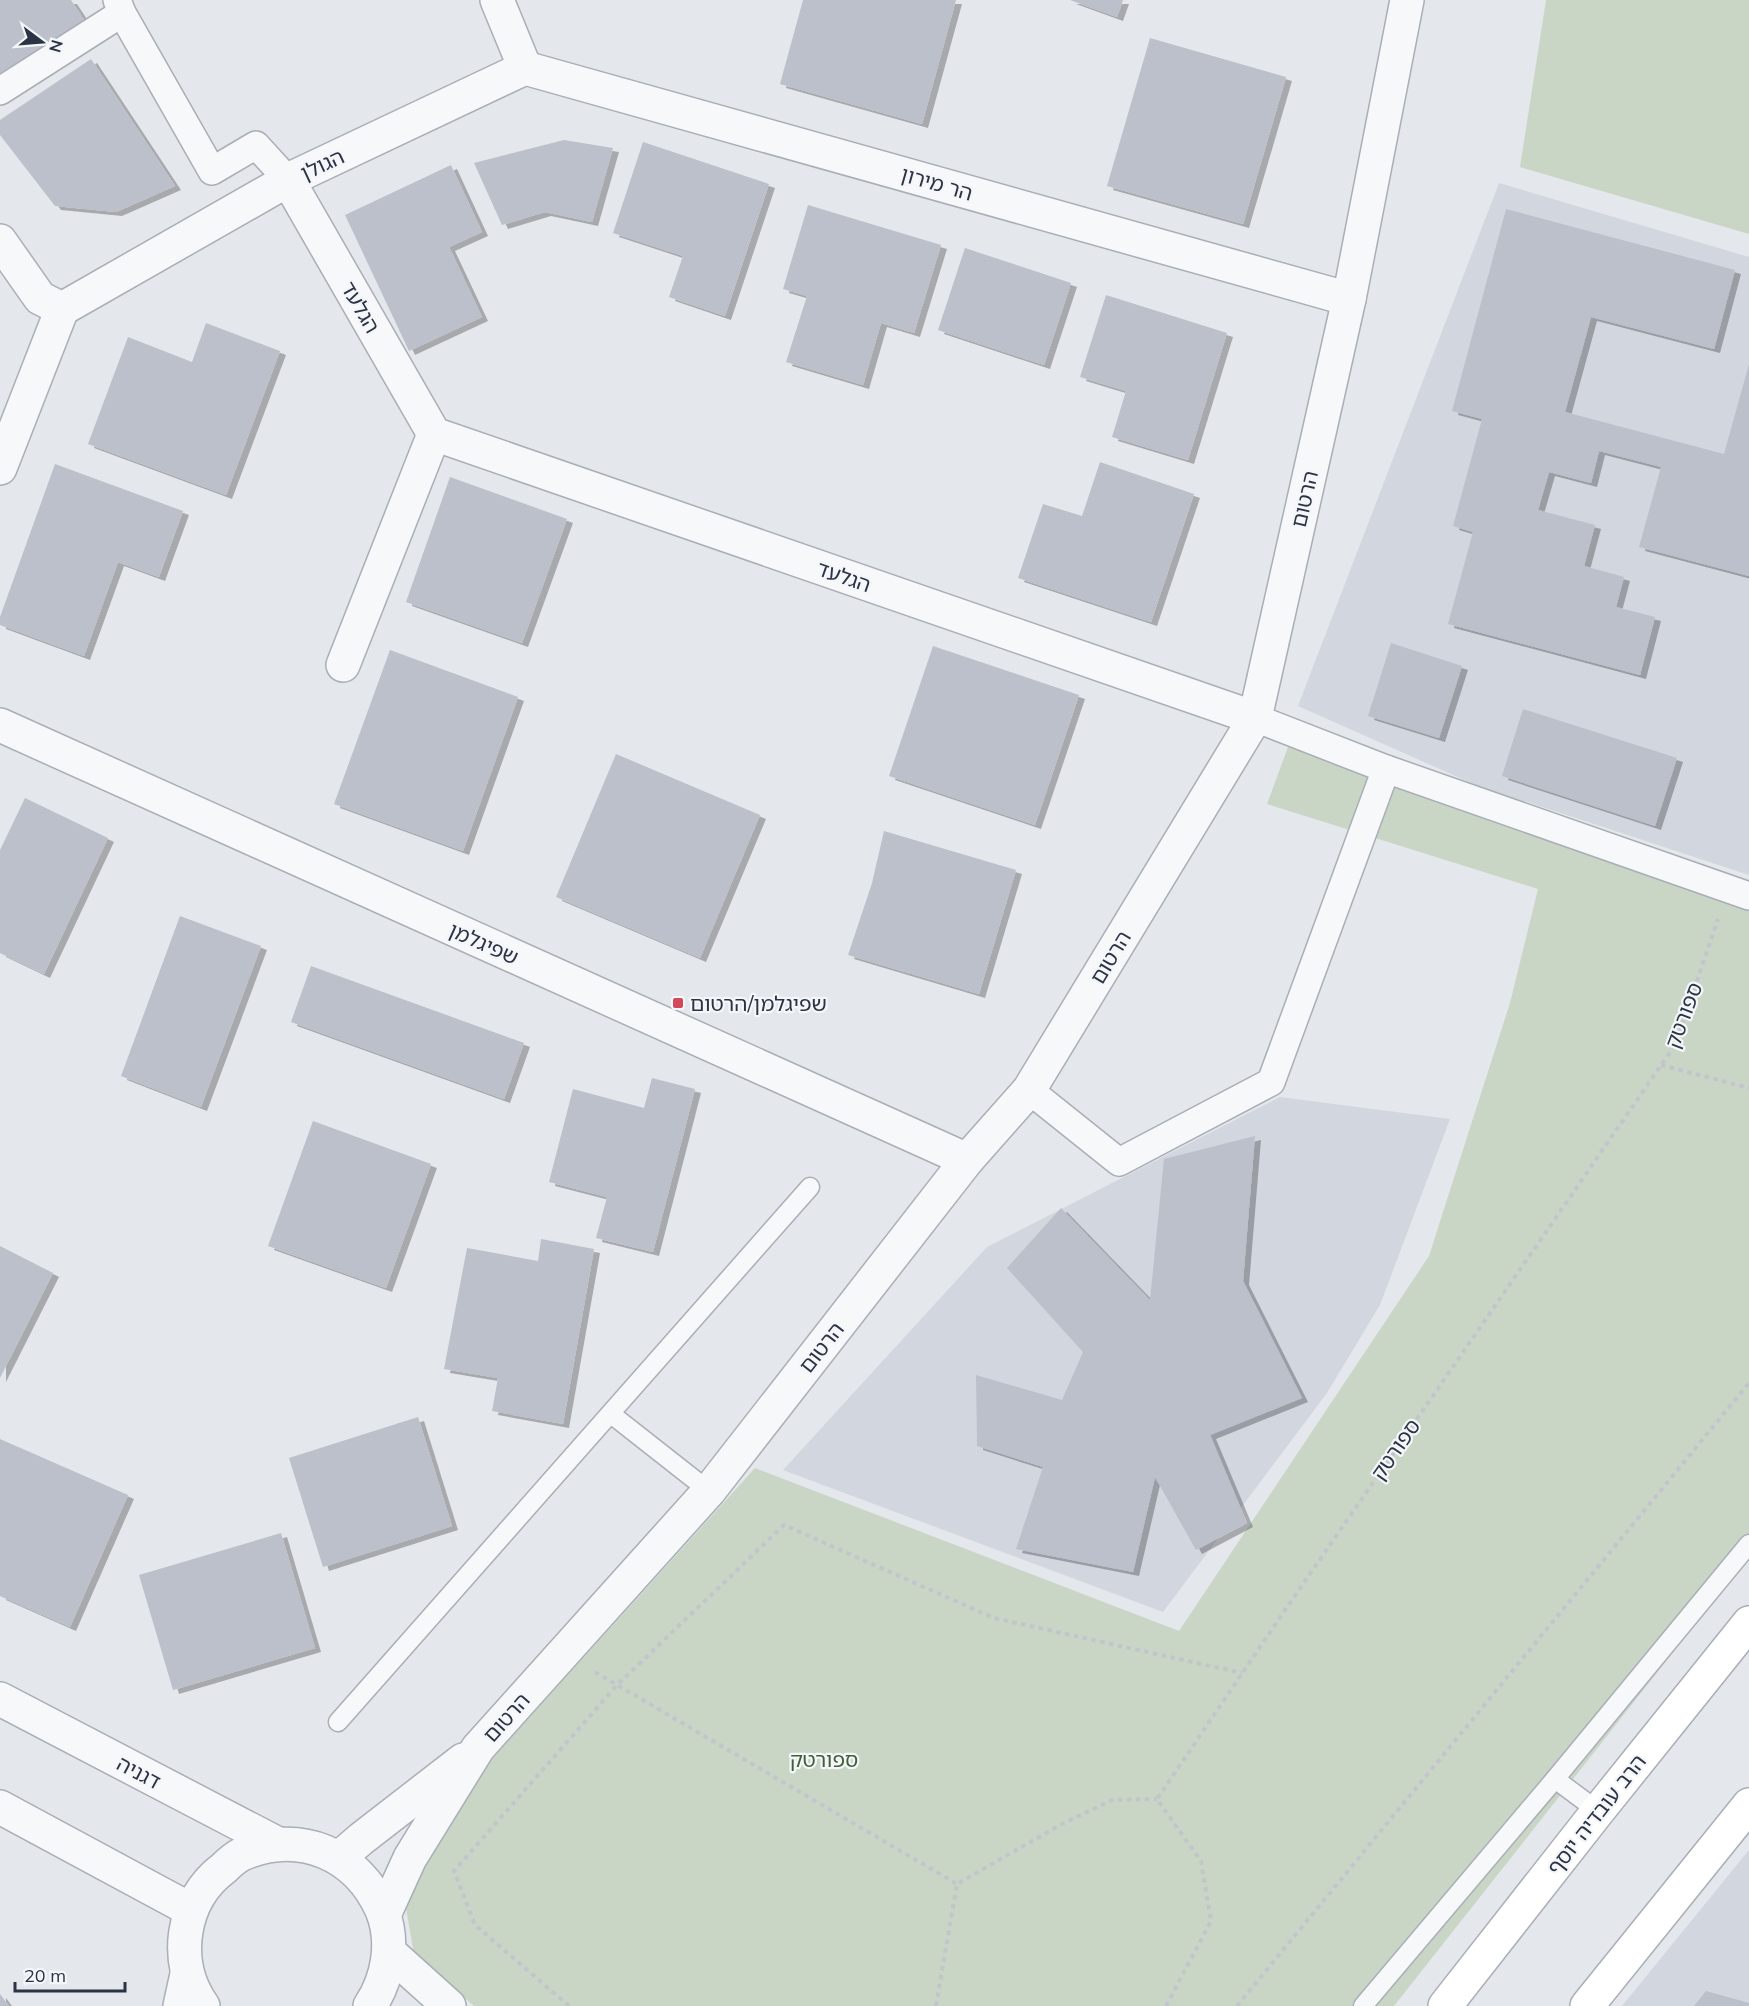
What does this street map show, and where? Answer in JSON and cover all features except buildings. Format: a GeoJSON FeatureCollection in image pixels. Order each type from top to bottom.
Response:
{"type":"FeatureCollection","features":[{"type":"Feature","properties":{"kind":"main road","name":"הרב עובדיה יוסף"},"geometry":{"type":"LineString","coordinates":[[1445,2006],[1749,1623]]}},
{"type":"Feature","properties":{"kind":"main road"},"geometry":{"type":"LineString","coordinates":[[1587,2006],[1749,1805]]}},
{"type":"Feature","properties":{"kind":"street"},"geometry":{"type":"LineString","coordinates":[[497,0],[525,68]]}},
{"type":"Feature","properties":{"kind":"street","name":"הרטום"},"geometry":{"type":"LineString","coordinates":[[384,1915],[410,1858],[478,1748],[709,1491],[967,1160],[1029,1090],[1255,718],[1349,298],[1407,0]]}},
{"type":"Feature","properties":{"kind":"street"},"geometry":{"type":"LineString","coordinates":[[0,91],[120,7],[212,171],[256,145],[288,180]]}},
{"type":"Feature","properties":{"kind":"street","name":"הגולן"},"geometry":{"type":"LineString","coordinates":[[62,309],[288,180],[525,68]]}},
{"type":"Feature","properties":{"kind":"street","name":"הר מירון"},"geometry":{"type":"LineString","coordinates":[[525,68],[1349,298]]}},
{"type":"Feature","properties":{"kind":"street","name":"הגלעד"},"geometry":{"type":"LineString","coordinates":[[288,180],[434,434],[1255,718]]}},
{"type":"Feature","properties":{"kind":"street"},"geometry":{"type":"LineString","coordinates":[[0,241],[40,298],[62,309],[0,468]]}},
{"type":"Feature","properties":{"kind":"street"},"geometry":{"type":"LineString","coordinates":[[343,665],[434,434]]}},
{"type":"Feature","properties":{"kind":"street"},"geometry":{"type":"LineString","coordinates":[[1255,718],[1386,769],[1738,893]]}},
{"type":"Feature","properties":{"kind":"street","name":"שפיגלמן"},"geometry":{"type":"LineString","coordinates":[[0,725],[967,1160]]}},
{"type":"Feature","properties":{"kind":"street"},"geometry":{"type":"LineString","coordinates":[[1029,1090],[1119,1162],[1271,1082],[1386,769]]}},
{"type":"Feature","properties":{"kind":"street","name":"דגניה"},"geometry":{"type":"LineString","coordinates":[[0,1699],[278,1844]]}},
{"type":"Feature","properties":{"kind":"street","name":"הרטום"},"geometry":{"type":"LineString","coordinates":[[339,1858],[478,1748]]}},
{"type":"Feature","properties":{"kind":"street"},"geometry":{"type":"LineString","coordinates":[[0,1806],[191,1910]]}},
{"type":"Feature","properties":{"kind":"street"},"geometry":{"type":"LineString","coordinates":[[203,2006],[196,1997],[187,1974],[184,1956],[184,1937],[191,1910],[211,1877],[241,1855],[278,1844],[319,1849],[339,1858],[358,1873],[374,1893],[384,1915],[389,1952],[385,1975],[369,2006]]}},
{"type":"Feature","properties":{"kind":"street"},"geometry":{"type":"LineString","coordinates":[[389,1952],[449,2006]]}},
{"type":"Feature","properties":{"kind":"street"},"geometry":{"type":"LineString","coordinates":[[180,2006],[187,1974]]}},
{"type":"Feature","properties":{"kind":"lane"},"geometry":{"type":"LineString","coordinates":[[338,1722],[810,1187]]}},
{"type":"Feature","properties":{"kind":"lane"},"geometry":{"type":"LineString","coordinates":[[611,1414],[709,1491]]}},
{"type":"Feature","properties":{"kind":"lane"},"geometry":{"type":"LineString","coordinates":[[1363,2006],[1749,1544]]}},
{"type":"Feature","properties":{"kind":"lane"},"geometry":{"type":"LineString","coordinates":[[1555,1779],[1598,1811]]}},
{"type":"Feature","properties":{"kind":"path","name":"ספורטק"},"geometry":{"type":"LineString","coordinates":[[1157,1799],[1242,1672],[1675,1045],[1738,893]]}},
{"type":"Feature","properties":{"kind":"path"},"geometry":{"type":"LineString","coordinates":[[1661,1065],[1749,1088]]}},
{"type":"Feature","properties":{"kind":"path"},"geometry":{"type":"LineString","coordinates":[[1237,2006],[1749,1383]]}},
{"type":"Feature","properties":{"kind":"path"},"geometry":{"type":"LineString","coordinates":[[568,2006],[475,1925],[454,1871],[617,1685],[784,1525],[994,1618],[1242,1672]]}},
{"type":"Feature","properties":{"kind":"path"},"geometry":{"type":"LineString","coordinates":[[563,1653],[957,1884]]}},
{"type":"Feature","properties":{"kind":"path"},"geometry":{"type":"LineString","coordinates":[[957,1884],[1060,1825],[1112,1800],[1157,1799],[1201,1862],[1211,1921],[1166,2006]]}},
{"type":"Feature","properties":{"kind":"path"},"geometry":{"type":"LineString","coordinates":[[936,2006],[957,1884]]}},
{"type":"Feature","properties":{"kind":"shaded area"},"geometry":{"type":"Polygon","coordinates":[[[1499,183],[1749,257],[1749,875],[1478,786],[1298,706],[1499,183]]]}},
{"type":"Feature","properties":{"kind":"shaded area"},"geometry":{"type":"Polygon","coordinates":[[[1280,1097],[1450,1119],[1380,1305],[1327,1393],[1163,1612],[783,1470],[987,1247],[1280,1097]]]}},
{"type":"Feature","properties":{"kind":"shaded area"},"geometry":{"type":"Polygon","coordinates":[[[1749,1850],[1749,2006],[1622,2006],[1749,1850]]]}},
{"type":"Feature","properties":{"kind":"green space"},"geometry":{"type":"Polygon","coordinates":[[[1546,0],[1749,0],[1749,234],[1520,167],[1546,0]]]}},
{"type":"Feature","properties":{"kind":"green space","name":"ספורטק"},"geometry":{"type":"Polygon","coordinates":[[[1291,739],[1749,910],[1749,1556],[1394,2006],[474,2006],[414,1954],[398,1863],[755,1468],[1179,1631],[1429,1256],[1510,1003],[1538,889],[1267,804],[1291,739]]]}},
{"type":"Feature","properties":{"kind":"place","name":"שפיגלמן/הרטום"},"geometry":{"type":"Point","coordinates":[678,1003]}}]}
